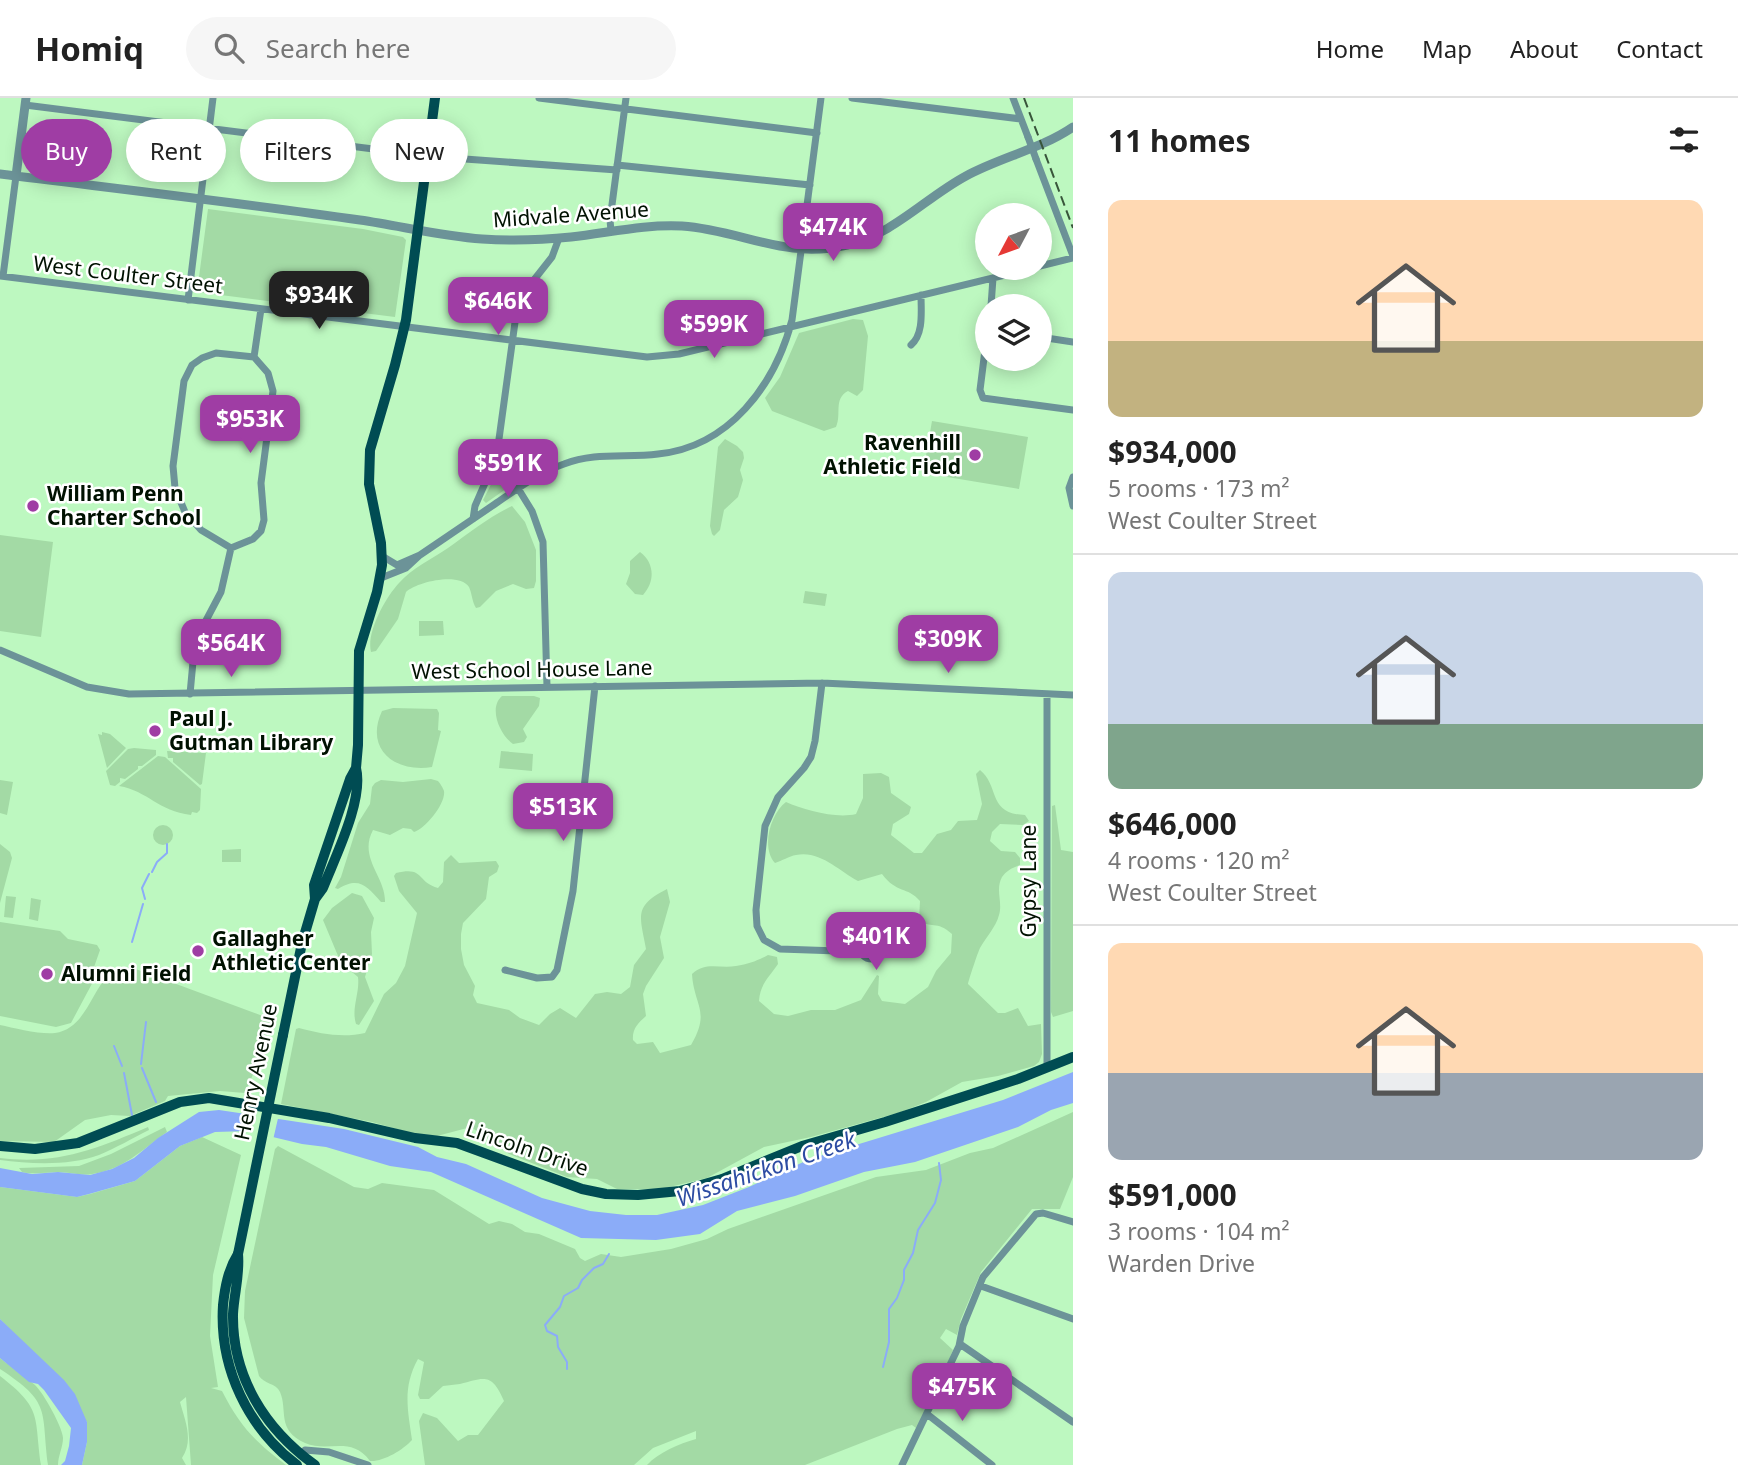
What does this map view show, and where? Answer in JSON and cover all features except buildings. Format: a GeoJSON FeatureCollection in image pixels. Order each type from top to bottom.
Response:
{"type":"FeatureCollection","features":[{"type":"Feature","properties":{"kind":"main road","name":"Henry Avenue"},"geometry":{"type":"LineString","coordinates":[[432,119],[435,98]]}},
{"type":"Feature","properties":{"kind":"main road","name":"Henry Avenue"},"geometry":{"type":"LineString","coordinates":[[315,1465],[299,1460],[276,1446],[257,1425],[240,1396],[224,1338],[223,1304],[230,1266],[238,1254],[302,943],[314,899],[323,888],[353,806],[359,780],[356,768],[360,643],[380,578],[382,556],[380,534],[370,495],[369,459],[372,436],[396,365],[404,327],[425,182]]}},
{"type":"Feature","properties":{"kind":"main road","name":"Lincoln Drive"},"geometry":{"type":"LineString","coordinates":[[0,1146],[35,1149],[78,1143],[180,1102],[209,1098],[329,1118],[415,1138],[457,1143],[582,1189],[606,1194],[638,1195],[680,1191],[702,1185],[742,1172],[802,1146],[895,1119],[1047,1068],[1073,1056]]}},
{"type":"Feature","properties":{"kind":"main road","name":"Lincoln Drive"},"geometry":{"type":"LineString","coordinates":[[0,1153],[35,1156],[68,1152],[101,1142],[182,1108],[208,1104],[323,1121],[454,1149],[586,1198],[608,1202],[640,1202],[683,1197],[714,1189],[804,1153],[1023,1085],[1073,1064]]}},
{"type":"Feature","properties":{"kind":"street"},"geometry":{"type":"LineString","coordinates":[[210,119],[213,98]]}},
{"type":"Feature","properties":{"kind":"street"},"geometry":{"type":"LineString","coordinates":[[539,98],[817,133]]}},
{"type":"Feature","properties":{"kind":"street"},"geometry":{"type":"LineString","coordinates":[[611,231],[610,220],[626,98]]}},
{"type":"Feature","properties":{"kind":"street"},"geometry":{"type":"LineString","coordinates":[[380,578],[407,568],[421,555],[547,470],[574,460],[604,455],[669,453],[688,448],[714,436],[737,418],[762,388],[778,361],[790,326],[821,98]]}},
{"type":"Feature","properties":{"kind":"street"},"geometry":{"type":"LineString","coordinates":[[852,98],[1021,119]]}},
{"type":"Feature","properties":{"kind":"street"},"geometry":{"type":"LineString","coordinates":[[1013,98],[1073,257],[1052,263]]}},
{"type":"Feature","properties":{"kind":"street"},"geometry":{"type":"LineString","coordinates":[[1,276],[25,101],[148,119]]}},
{"type":"Feature","properties":{"kind":"street","name":"Midvale Avenue"},"geometry":{"type":"LineString","coordinates":[[0,174],[362,220],[418,231],[483,239],[559,238],[656,226],[697,228],[802,251],[836,248],[876,235],[900,222],[942,190],[970,174],[1055,139],[1073,127]]}},
{"type":"Feature","properties":{"kind":"street"},"geometry":{"type":"LineString","coordinates":[[226,130],[370,149]]}},
{"type":"Feature","properties":{"kind":"street"},"geometry":{"type":"LineString","coordinates":[[468,158],[617,167],[810,186]]}},
{"type":"Feature","properties":{"kind":"street"},"geometry":{"type":"LineString","coordinates":[[188,300],[202,182]]}},
{"type":"Feature","properties":{"kind":"street"},"geometry":{"type":"LineString","coordinates":[[547,687],[544,549],[537,520],[503,464],[499,439],[516,316],[522,298],[554,254],[559,238]]}},
{"type":"Feature","properties":{"kind":"street","name":"West Coulter Street"},"geometry":{"type":"LineString","coordinates":[[1,276],[639,357],[661,357],[985,280]]}},
{"type":"Feature","properties":{"kind":"street"},"geometry":{"type":"LineString","coordinates":[[911,345],[917,340],[919,333],[921,295]]}},
{"type":"Feature","properties":{"kind":"street"},"geometry":{"type":"LineString","coordinates":[[254,357],[261,309]]}},
{"type":"Feature","properties":{"kind":"street"},"geometry":{"type":"LineString","coordinates":[[1052,339],[1073,342]]}},
{"type":"Feature","properties":{"kind":"street"},"geometry":{"type":"LineString","coordinates":[[216,353],[254,357],[268,373],[272,385],[261,483],[264,520],[261,531],[253,540],[231,548],[201,530],[185,512],[175,488],[173,466],[184,381],[192,365],[216,353]]}},
{"type":"Feature","properties":{"kind":"street"},"geometry":{"type":"LineString","coordinates":[[982,371],[980,390],[981,396],[986,400],[1073,410]]}},
{"type":"Feature","properties":{"kind":"street"},"geometry":{"type":"LineString","coordinates":[[473,519],[475,506],[499,450]]}},
{"type":"Feature","properties":{"kind":"street"},"geometry":{"type":"LineString","coordinates":[[1073,477],[1069,485],[1073,506]]}},
{"type":"Feature","properties":{"kind":"street"},"geometry":{"type":"LineString","coordinates":[[190,694],[194,650],[220,592],[231,548]]}},
{"type":"Feature","properties":{"kind":"street"},"geometry":{"type":"LineString","coordinates":[[382,556],[397,565],[421,555]]}},
{"type":"Feature","properties":{"kind":"street","name":"West School House Lane"},"geometry":{"type":"LineString","coordinates":[[0,650],[97,690],[129,694],[822,683],[1073,695]]}},
{"type":"Feature","properties":{"kind":"street"},"geometry":{"type":"LineString","coordinates":[[822,683],[811,757],[778,797],[765,826],[756,910],[757,926],[764,940],[780,949],[838,951],[860,948]]}},
{"type":"Feature","properties":{"kind":"street"},"geometry":{"type":"LineString","coordinates":[[505,970],[542,978],[552,977],[557,971],[572,898],[595,686]]}},
{"type":"Feature","properties":{"kind":"street","name":"Gypsy Lane"},"geometry":{"type":"LineString","coordinates":[[1047,694],[1047,1068]]}},
{"type":"Feature","properties":{"kind":"street"},"geometry":{"type":"LineString","coordinates":[[902,1465],[960,1344],[963,1326],[986,1272],[1038,1213],[1073,1222]]}},
{"type":"Feature","properties":{"kind":"street"},"geometry":{"type":"LineString","coordinates":[[981,1286],[1073,1319]]}},
{"type":"Feature","properties":{"kind":"street"},"geometry":{"type":"LineString","coordinates":[[960,1344],[1073,1422]]}},
{"type":"Feature","properties":{"kind":"street"},"geometry":{"type":"LineString","coordinates":[[927,1414],[992,1465]]}},
{"type":"Feature","properties":{"kind":"street"},"geometry":{"type":"LineString","coordinates":[[299,1460],[305,1450],[315,1449],[368,1465]]}},
{"type":"Feature","properties":{"kind":"green space"},"geometry":{"type":"Polygon","coordinates":[[[208,209],[363,229],[403,237],[406,240],[395,317],[197,292],[208,209]]]}},
{"type":"Feature","properties":{"kind":"green space"},"geometry":{"type":"Polygon","coordinates":[[[853,319],[863,320],[868,336],[863,390],[857,396],[848,391],[843,394],[839,402],[836,427],[824,431],[772,411],[765,398],[780,377],[799,333],[853,319]]]}},
{"type":"Feature","properties":{"kind":"green space","name":"Ravenhill Athletic Field"},"geometry":{"type":"Polygon","coordinates":[[[932,421],[1028,437],[1019,489],[923,473],[932,421]]]}},
{"type":"Feature","properties":{"kind":"green space"},"geometry":{"type":"Polygon","coordinates":[[[725,439],[743,452],[740,470],[743,480],[738,497],[724,510],[720,530],[714,536],[710,526],[718,447],[725,439]]]}},
{"type":"Feature","properties":{"kind":"green space"},"geometry":{"type":"Polygon","coordinates":[[[499,469],[510,486],[486,503],[483,500],[499,469]]]}},
{"type":"Feature","properties":{"kind":"green space"},"geometry":{"type":"Polygon","coordinates":[[[512,506],[525,522],[536,550],[534,588],[526,589],[513,584],[496,591],[476,608],[469,587],[464,582],[438,580],[411,588],[406,592],[398,619],[376,651],[371,652],[374,625],[388,597],[399,583],[416,568],[512,506]]]}},
{"type":"Feature","properties":{"kind":"green space"},"geometry":{"type":"Polygon","coordinates":[[[0,535],[53,542],[41,637],[0,631],[0,535]]]}},
{"type":"Feature","properties":{"kind":"green space"},"geometry":{"type":"Polygon","coordinates":[[[640,552],[645,556],[652,573],[650,584],[643,595],[635,594],[626,584],[630,561],[640,552]]]}},
{"type":"Feature","properties":{"kind":"green space"},"geometry":{"type":"Polygon","coordinates":[[[805,591],[827,594],[825,606],[803,603],[805,591]]]}},
{"type":"Feature","properties":{"kind":"green space"},"geometry":{"type":"Polygon","coordinates":[[[419,621],[443,621],[444,635],[419,636],[419,621]]]}},
{"type":"Feature","properties":{"kind":"green space"},"geometry":{"type":"Polygon","coordinates":[[[502,696],[540,698],[539,706],[523,729],[527,737],[524,742],[513,744],[500,728],[496,707],[502,696]]]}},
{"type":"Feature","properties":{"kind":"green space"},"geometry":{"type":"Polygon","coordinates":[[[393,708],[437,709],[438,730],[441,731],[432,767],[406,766],[387,756],[380,747],[377,737],[382,711],[393,708]]]}},
{"type":"Feature","properties":{"kind":"green space"},"geometry":{"type":"Polygon","coordinates":[[[102,732],[110,734],[126,748],[107,768],[98,734],[102,735],[102,732]]]}},
{"type":"Feature","properties":{"kind":"green space"},"geometry":{"type":"Polygon","coordinates":[[[128,749],[156,750],[156,755],[138,766],[138,769],[125,779],[120,778],[120,782],[115,786],[110,785],[106,771],[128,749]]]}},
{"type":"Feature","properties":{"kind":"green space"},"geometry":{"type":"Polygon","coordinates":[[[167,751],[206,753],[202,784],[173,762],[173,758],[168,758],[167,751]]]}},
{"type":"Feature","properties":{"kind":"green space"},"geometry":{"type":"Polygon","coordinates":[[[501,751],[533,754],[532,771],[499,768],[501,751]]]}},
{"type":"Feature","properties":{"kind":"green space"},"geometry":{"type":"Polygon","coordinates":[[[158,756],[165,757],[201,789],[200,810],[197,813],[180,813],[138,792],[119,786],[158,756]]]}},
{"type":"Feature","properties":{"kind":"green space"},"geometry":{"type":"Polygon","coordinates":[[[980,770],[986,776],[999,805],[1005,810],[1025,815],[1029,821],[1023,825],[1000,824],[992,832],[990,841],[1001,851],[1015,852],[1020,858],[1020,865],[1002,877],[999,887],[999,915],[980,948],[968,984],[998,1013],[1018,1008],[1028,1026],[1041,1024],[1042,1054],[1034,1066],[962,1082],[901,1112],[764,1147],[707,1178],[661,1189],[617,1189],[597,1179],[567,1177],[509,1154],[471,1127],[437,1136],[418,1135],[372,1122],[281,1104],[296,1029],[340,1035],[365,1033],[384,994],[396,983],[405,966],[417,913],[399,891],[394,876],[396,873],[416,873],[438,888],[443,882],[444,862],[451,855],[459,863],[496,861],[499,866],[497,872],[489,877],[486,899],[463,923],[461,934],[464,965],[475,986],[473,995],[477,1003],[509,1010],[520,1018],[539,1025],[560,1008],[576,1018],[595,994],[621,994],[630,987],[634,965],[646,949],[641,920],[644,907],[667,889],[670,902],[660,937],[664,958],[643,994],[646,1016],[633,1033],[633,1040],[637,1044],[653,1042],[660,1053],[691,1045],[701,1016],[692,974],[702,968],[741,965],[768,955],[777,957],[778,964],[763,985],[759,1001],[774,1014],[788,1016],[811,1010],[835,1010],[861,1000],[877,975],[878,994],[882,1001],[905,1004],[928,987],[936,971],[951,953],[952,934],[942,927],[919,920],[920,901],[911,893],[892,885],[882,874],[858,881],[829,862],[805,854],[775,863],[769,849],[769,831],[780,807],[786,802],[820,813],[856,814],[863,798],[863,774],[881,773],[889,777],[891,793],[911,807],[909,814],[893,824],[891,835],[914,853],[922,853],[937,834],[951,830],[958,821],[977,820],[982,804],[976,774],[980,770]]]}},
{"type":"Feature","properties":{"kind":"green space"},"geometry":{"type":"Polygon","coordinates":[[[431,779],[440,783],[444,796],[434,815],[424,826],[414,832],[403,828],[390,835],[373,830],[369,840],[370,858],[385,902],[381,902],[367,887],[357,883],[335,888],[358,823],[370,804],[375,783],[381,780],[403,782],[431,779]]]}},
{"type":"Feature","properties":{"kind":"green space"},"geometry":{"type":"Polygon","coordinates":[[[0,780],[13,782],[7,815],[0,813],[0,780]]]}},
{"type":"Feature","properties":{"kind":"green space"},"geometry":{"type":"Polygon","coordinates":[[[1055,805],[1061,850],[1073,852],[1073,1011],[1053,1017],[1052,806],[1055,805]]]}},
{"type":"Feature","properties":{"kind":"green space"},"geometry":{"type":"Polygon","coordinates":[[[159,825],[167,825],[173,835],[167,845],[159,845],[153,839],[153,831],[159,825]]]}},
{"type":"Feature","properties":{"kind":"green space"},"geometry":{"type":"Polygon","coordinates":[[[0,844],[10,852],[12,858],[0,903],[0,844]]]}},
{"type":"Feature","properties":{"kind":"green space"},"geometry":{"type":"Polygon","coordinates":[[[241,849],[241,862],[222,862],[222,850],[241,849]]]}},
{"type":"Feature","properties":{"kind":"green space"},"geometry":{"type":"Polygon","coordinates":[[[352,893],[362,896],[374,918],[371,932],[372,954],[365,977],[374,1001],[359,1025],[356,1024],[354,1012],[358,977],[341,963],[323,920],[332,908],[352,893]]]}},
{"type":"Feature","properties":{"kind":"green space"},"geometry":{"type":"Polygon","coordinates":[[[6,896],[16,897],[13,918],[4,917],[6,896]]]}},
{"type":"Feature","properties":{"kind":"green space"},"geometry":{"type":"Polygon","coordinates":[[[31,898],[41,900],[38,921],[29,919],[31,898]]]}},
{"type":"Feature","properties":{"kind":"green space","name":"Alumni Field"},"geometry":{"type":"Polygon","coordinates":[[[0,922],[60,931],[68,939],[97,945],[100,950],[93,970],[95,978],[71,1023],[56,1027],[0,1016],[0,922]]]}},
{"type":"Feature","properties":{"kind":"green space"},"geometry":{"type":"Polygon","coordinates":[[[872,936],[879,939],[882,946],[879,953],[872,956],[865,953],[862,946],[865,939],[872,936]]]}},
{"type":"Feature","properties":{"kind":"green space"},"geometry":{"type":"Polygon","coordinates":[[[133,968],[271,1019],[263,1051],[245,1093],[220,1091],[168,1096],[165,1101],[130,1116],[111,1115],[85,1120],[54,1142],[0,1141],[0,1025],[43,1033],[65,1030],[80,1018],[107,977],[133,968]]]}},
{"type":"Feature","properties":{"kind":"green space"},"geometry":{"type":"Polygon","coordinates":[[[1073,1112],[1073,1177],[1060,1209],[1032,1209],[981,1272],[957,1335],[946,1329],[940,1338],[953,1350],[930,1404],[916,1428],[912,1425],[897,1429],[805,1465],[647,1465],[670,1449],[696,1439],[696,1431],[653,1448],[634,1465],[425,1465],[419,1421],[423,1413],[437,1418],[458,1441],[468,1435],[478,1435],[504,1401],[496,1386],[487,1379],[443,1386],[429,1399],[420,1399],[418,1395],[424,1362],[418,1359],[408,1389],[412,1440],[392,1455],[370,1461],[355,1449],[314,1446],[296,1438],[286,1426],[280,1392],[259,1376],[244,1318],[245,1291],[275,1149],[278,1146],[354,1187],[368,1189],[382,1183],[434,1190],[489,1224],[499,1221],[512,1224],[525,1232],[539,1234],[575,1249],[585,1261],[601,1254],[621,1257],[671,1249],[707,1239],[728,1229],[876,1177],[926,1170],[970,1153],[993,1148],[1073,1112]]]}},
{"type":"Feature","properties":{"kind":"green space"},"geometry":{"type":"Polygon","coordinates":[[[148,1127],[149,1130],[88,1159],[50,1163],[0,1160],[59,1157],[94,1148],[148,1127]]]}},
{"type":"Feature","properties":{"kind":"green space"},"geometry":{"type":"Polygon","coordinates":[[[165,1127],[167,1132],[141,1152],[103,1172],[31,1173],[22,1172],[19,1168],[79,1166],[111,1154],[165,1127]]]}},
{"type":"Feature","properties":{"kind":"green space"},"geometry":{"type":"Polygon","coordinates":[[[202,1137],[241,1155],[213,1275],[210,1336],[218,1387],[211,1388],[222,1391],[249,1432],[286,1465],[191,1465],[186,1397],[180,1402],[188,1437],[182,1458],[186,1465],[82,1465],[87,1442],[87,1422],[27,1347],[0,1319],[0,1187],[77,1197],[90,1194],[135,1181],[180,1146],[202,1137]]]}},
{"type":"Feature","properties":{"kind":"green space"},"geometry":{"type":"Polygon","coordinates":[[[0,1358],[35,1385],[52,1410],[63,1438],[58,1465],[48,1465],[41,1409],[28,1391],[0,1369],[0,1358]]]}},
{"type":"Feature","properties":{"kind":"green space"},"geometry":{"type":"Polygon","coordinates":[[[0,1376],[24,1397],[34,1414],[41,1465],[0,1465],[0,1376]]]}},
{"type":"Feature","properties":{"kind":"water"},"geometry":{"type":"Polygon","coordinates":[[[1073,1072],[1073,1103],[1051,1110],[1018,1127],[915,1162],[864,1172],[795,1196],[737,1211],[700,1234],[656,1240],[581,1238],[431,1172],[390,1166],[326,1147],[248,1131],[215,1132],[180,1146],[135,1181],[77,1197],[0,1187],[0,1168],[32,1174],[58,1172],[90,1175],[112,1169],[134,1158],[158,1138],[199,1112],[219,1110],[344,1129],[418,1147],[437,1157],[466,1164],[542,1198],[590,1211],[657,1215],[703,1205],[810,1159],[1003,1100],[1073,1072]]]}},
{"type":"Feature","properties":{"kind":"water"},"geometry":{"type":"Polygon","coordinates":[[[0,1319],[64,1380],[75,1394],[87,1422],[87,1442],[82,1465],[61,1465],[65,1461],[71,1428],[38,1384],[29,1382],[0,1358],[0,1319]]]}},
{"type":"Feature","properties":{"kind":"pier"},"geometry":{"type":"Polygon","coordinates":[[[255,1111],[279,1114],[273,1140],[250,1135],[255,1111]]]}},
{"type":"Feature","properties":{"kind":"waterway"},"geometry":{"type":"LineString","coordinates":[[152,872],[157,862],[167,853],[167,844]]}},
{"type":"Feature","properties":{"kind":"waterway"},"geometry":{"type":"LineString","coordinates":[[145,899],[142,888],[149,874]]}},
{"type":"Feature","properties":{"kind":"waterway"},"geometry":{"type":"LineString","coordinates":[[132,942],[143,904]]}},
{"type":"Feature","properties":{"kind":"waterway"},"geometry":{"type":"LineString","coordinates":[[141,1064],[146,1022]]}},
{"type":"Feature","properties":{"kind":"waterway"},"geometry":{"type":"LineString","coordinates":[[114,1046],[122,1066]]}},
{"type":"Feature","properties":{"kind":"waterway"},"geometry":{"type":"LineString","coordinates":[[142,1068],[156,1102]]}},
{"type":"Feature","properties":{"kind":"waterway"},"geometry":{"type":"LineString","coordinates":[[124,1073],[132,1115]]}},
{"type":"Feature","properties":{"kind":"waterway"},"geometry":{"type":"LineString","coordinates":[[883,1367],[889,1342],[889,1309],[904,1280],[904,1270],[913,1253],[918,1230],[935,1203],[941,1180],[939,1163]]}},
{"type":"Feature","properties":{"kind":"waterway"},"geometry":{"type":"LineString","coordinates":[[567,1369],[567,1362],[558,1347],[557,1336],[547,1331],[545,1325],[560,1307],[564,1296],[578,1288],[582,1280],[594,1268],[603,1264],[609,1254]]}},
{"type":"Feature","properties":{"kind":"railway"},"geometry":{"type":"LineString","coordinates":[[1024,98],[1073,228]]}},
{"type":"Feature","properties":{"kind":"place","name":"Ravenhill Athletic Field"},"geometry":{"type":"Point","coordinates":[975,455]}},
{"type":"Feature","properties":{"kind":"place","name":"William Penn Charter School"},"geometry":{"type":"Point","coordinates":[33,506]}},
{"type":"Feature","properties":{"kind":"place","name":"Paul J. Gutman Library"},"geometry":{"type":"Point","coordinates":[155,731]}},
{"type":"Feature","properties":{"kind":"place","name":"Gallagher Athletic Center"},"geometry":{"type":"Point","coordinates":[198,951]}},
{"type":"Feature","properties":{"kind":"place","name":"Alumni Field"},"geometry":{"type":"Point","coordinates":[47,974]}},
{"type":"Feature","properties":{"kind":"water label","name":"Wissahickon Creek"},"geometry":{"type":"Point","coordinates":[766,1169]}}]}
